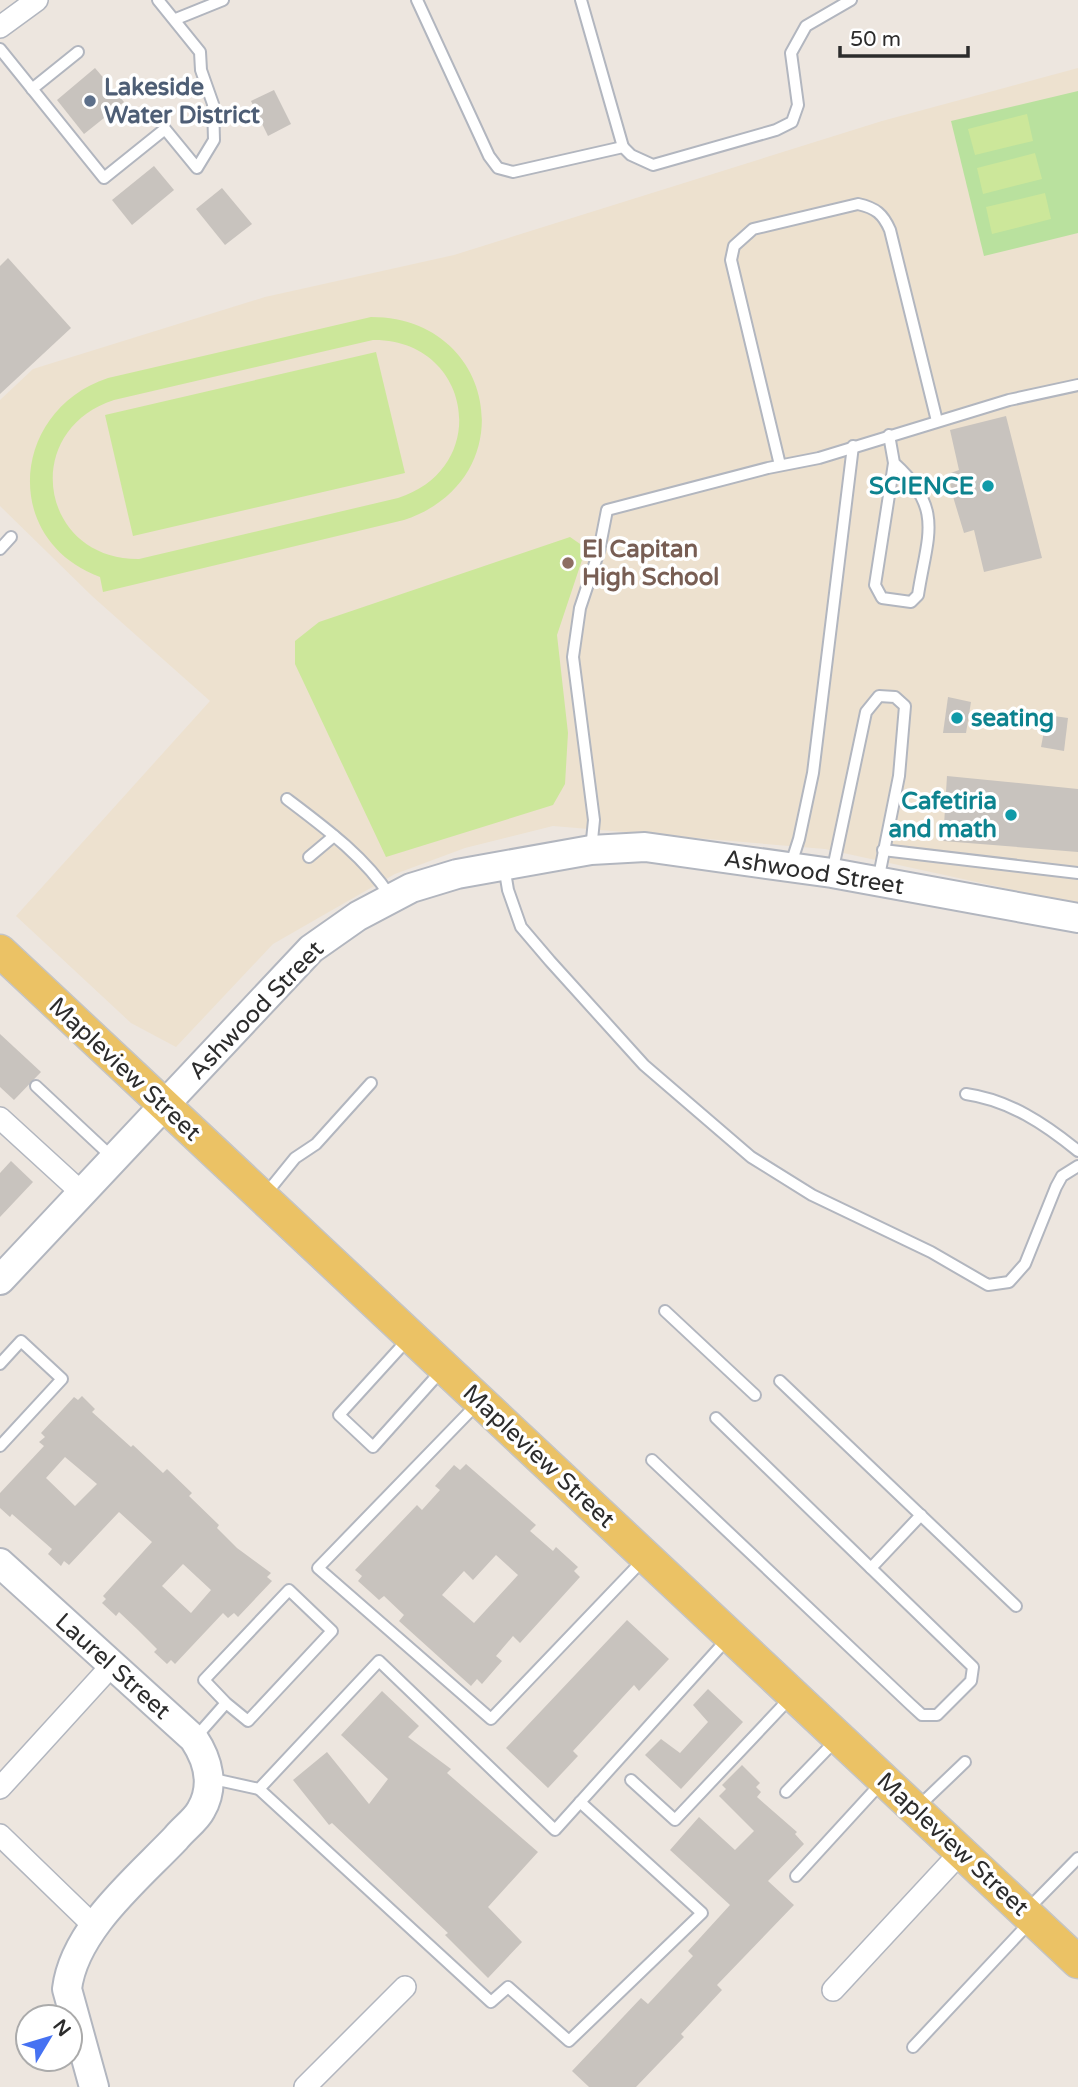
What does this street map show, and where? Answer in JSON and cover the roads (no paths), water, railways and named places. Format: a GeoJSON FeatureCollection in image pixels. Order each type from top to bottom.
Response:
{"type":"FeatureCollection","features":[{"type":"Feature","properties":{"kind":"main road","name":"Ashwood Street"},"geometry":{"type":"LineString","coordinates":[[0,1280],[311,949],[358,916],[411,888],[503,863],[591,850],[645,847],[832,873],[1078,918]]}},
{"type":"Feature","properties":{"kind":"main road","name":"Mapleview Street"},"geometry":{"type":"LineString","coordinates":[[0,951],[1078,1962]]}},
{"type":"Feature","properties":{"kind":"main road","name":"Laurel Street"},"geometry":{"type":"LineString","coordinates":[[2,1569],[113,1664],[194,1739],[207,1759],[209,1779]]}},
{"type":"Feature","properties":{"kind":"main road"},"geometry":{"type":"LineString","coordinates":[[94,2087],[67,1989],[69,1973],[94,1926],[202,1810],[209,1779]]}},
{"type":"Feature","properties":{"kind":"street"},"geometry":{"type":"LineString","coordinates":[[0,27],[37,0]]}},
{"type":"Feature","properties":{"kind":"street"},"geometry":{"type":"LineString","coordinates":[[0,1118],[82,1193]]}},
{"type":"Feature","properties":{"kind":"street"},"geometry":{"type":"LineString","coordinates":[[0,1788],[113,1664]]}},
{"type":"Feature","properties":{"kind":"street"},"geometry":{"type":"LineString","coordinates":[[0,1835],[94,1926]]}},
{"type":"Feature","properties":{"kind":"street"},"geometry":{"type":"LineString","coordinates":[[833,1990],[961,1852]]}},
{"type":"Feature","properties":{"kind":"street"},"geometry":{"type":"LineString","coordinates":[[305,2087],[405,1987]]}},
{"type":"Feature","properties":{"kind":"lane"},"geometry":{"type":"LineString","coordinates":[[0,49],[104,178],[165,128],[197,168],[214,140],[213,104],[201,70],[200,52],[158,0]]}},
{"type":"Feature","properties":{"kind":"lane"},"geometry":{"type":"LineString","coordinates":[[176,19],[223,0]]}},
{"type":"Feature","properties":{"kind":"lane"},"geometry":{"type":"LineString","coordinates":[[417,0],[498,168],[513,172],[623,146]]}},
{"type":"Feature","properties":{"kind":"lane"},"geometry":{"type":"LineString","coordinates":[[581,0],[623,146],[631,155],[653,165],[776,130],[792,122],[798,105],[792,53],[806,26],[851,0]]}},
{"type":"Feature","properties":{"kind":"lane"},"geometry":{"type":"LineString","coordinates":[[32,89],[78,52]]}},
{"type":"Feature","properties":{"kind":"lane"},"geometry":{"type":"LineString","coordinates":[[780,465],[731,260],[734,246],[752,229],[858,204],[873,207],[884,216],[890,230],[937,421]]}},
{"type":"Feature","properties":{"kind":"lane"},"geometry":{"type":"LineString","coordinates":[[591,850],[594,821],[573,657],[580,608],[599,551],[607,510],[780,465],[819,458],[1009,400],[1078,385]]}},
{"type":"Feature","properties":{"kind":"lane"},"geometry":{"type":"LineString","coordinates":[[889,435],[894,463],[875,585],[882,598],[911,602],[918,596],[930,523],[922,493],[894,463]]}},
{"type":"Feature","properties":{"kind":"lane"},"geometry":{"type":"LineString","coordinates":[[790,867],[800,839],[813,773],[853,446]]}},
{"type":"Feature","properties":{"kind":"lane"},"geometry":{"type":"LineString","coordinates":[[0,549],[11,537]]}},
{"type":"Feature","properties":{"kind":"lane"},"geometry":{"type":"LineString","coordinates":[[832,873],[866,712],[879,696],[895,697],[905,706],[899,776],[878,881]]}},
{"type":"Feature","properties":{"kind":"lane"},"geometry":{"type":"LineString","coordinates":[[288,799],[368,868],[392,899]]}},
{"type":"Feature","properties":{"kind":"lane"},"geometry":{"type":"LineString","coordinates":[[309,857],[334,836]]}},
{"type":"Feature","properties":{"kind":"lane"},"geometry":{"type":"LineString","coordinates":[[884,850],[1078,873]]}},
{"type":"Feature","properties":{"kind":"lane"},"geometry":{"type":"LineString","coordinates":[[503,863],[508,890],[521,928],[644,1065],[751,1157],[811,1195],[931,1252],[988,1285],[1009,1282],[1026,1264],[1062,1176],[1078,1166]]}},
{"type":"Feature","properties":{"kind":"lane"},"geometry":{"type":"LineString","coordinates":[[263,1198],[295,1158],[316,1143],[371,1083]]}},
{"type":"Feature","properties":{"kind":"lane"},"geometry":{"type":"LineString","coordinates":[[36,1086],[114,1159]]}},
{"type":"Feature","properties":{"kind":"lane"},"geometry":{"type":"LineString","coordinates":[[966,1094],[988,1097],[1020,1110],[1078,1151]]}},
{"type":"Feature","properties":{"kind":"lane"},"geometry":{"type":"LineString","coordinates":[[665,1311],[755,1395]]}},
{"type":"Feature","properties":{"kind":"lane"},"geometry":{"type":"LineString","coordinates":[[411,1336],[340,1415],[373,1447],[444,1367]]}},
{"type":"Feature","properties":{"kind":"lane"},"geometry":{"type":"LineString","coordinates":[[0,1364],[21,1341],[62,1379],[0,1446]]}},
{"type":"Feature","properties":{"kind":"lane"},"geometry":{"type":"LineString","coordinates":[[780,1381],[1016,1606]]}},
{"type":"Feature","properties":{"kind":"lane"},"geometry":{"type":"LineString","coordinates":[[480,1401],[318,1568],[491,1719],[647,1557]]}},
{"type":"Feature","properties":{"kind":"lane"},"geometry":{"type":"LineString","coordinates":[[652,1460],[922,1715],[937,1715],[971,1681],[973,1667],[716,1418]]}},
{"type":"Feature","properties":{"kind":"lane"},"geometry":{"type":"LineString","coordinates":[[871,1568],[921,1515]]}},
{"type":"Feature","properties":{"kind":"lane"},"geometry":{"type":"LineString","coordinates":[[289,1590],[332,1631],[248,1721],[226,1703],[204,1680],[289,1590]]}},
{"type":"Feature","properties":{"kind":"lane"},"geometry":{"type":"LineString","coordinates":[[259,1789],[379,1661],[555,1830],[730,1635]]}},
{"type":"Feature","properties":{"kind":"lane"},"geometry":{"type":"LineString","coordinates":[[631,1780],[676,1820],[793,1694]]}},
{"type":"Feature","properties":{"kind":"lane"},"geometry":{"type":"LineString","coordinates":[[194,1739],[226,1703]]}},
{"type":"Feature","properties":{"kind":"lane"},"geometry":{"type":"LineString","coordinates":[[786,1793],[839,1737]]}},
{"type":"Feature","properties":{"kind":"lane"},"geometry":{"type":"LineString","coordinates":[[916,1808],[965,1762]]}},
{"type":"Feature","properties":{"kind":"lane"},"geometry":{"type":"LineString","coordinates":[[209,1779],[259,1789],[491,2002],[508,1987],[569,2041],[702,1913],[580,1802]]}},
{"type":"Feature","properties":{"kind":"lane"},"geometry":{"type":"LineString","coordinates":[[796,1876],[885,1779]]}},
{"type":"Feature","properties":{"kind":"lane"},"geometry":{"type":"LineString","coordinates":[[913,2047],[1078,1858]]}},
{"type":"Feature","properties":{"kind":"place","name":"Lakeside Water District"},"geometry":{"type":"Point","coordinates":[90,101]}},
{"type":"Feature","properties":{"kind":"place","name":"SCIENCE"},"geometry":{"type":"Point","coordinates":[988,486]}},
{"type":"Feature","properties":{"kind":"place","name":"El Capitan High School"},"geometry":{"type":"Point","coordinates":[568,563]}},
{"type":"Feature","properties":{"kind":"place","name":"seating"},"geometry":{"type":"Point","coordinates":[957,718]}},
{"type":"Feature","properties":{"kind":"place","name":"Cafetiria and math"},"geometry":{"type":"Point","coordinates":[1011,815]}}]}
